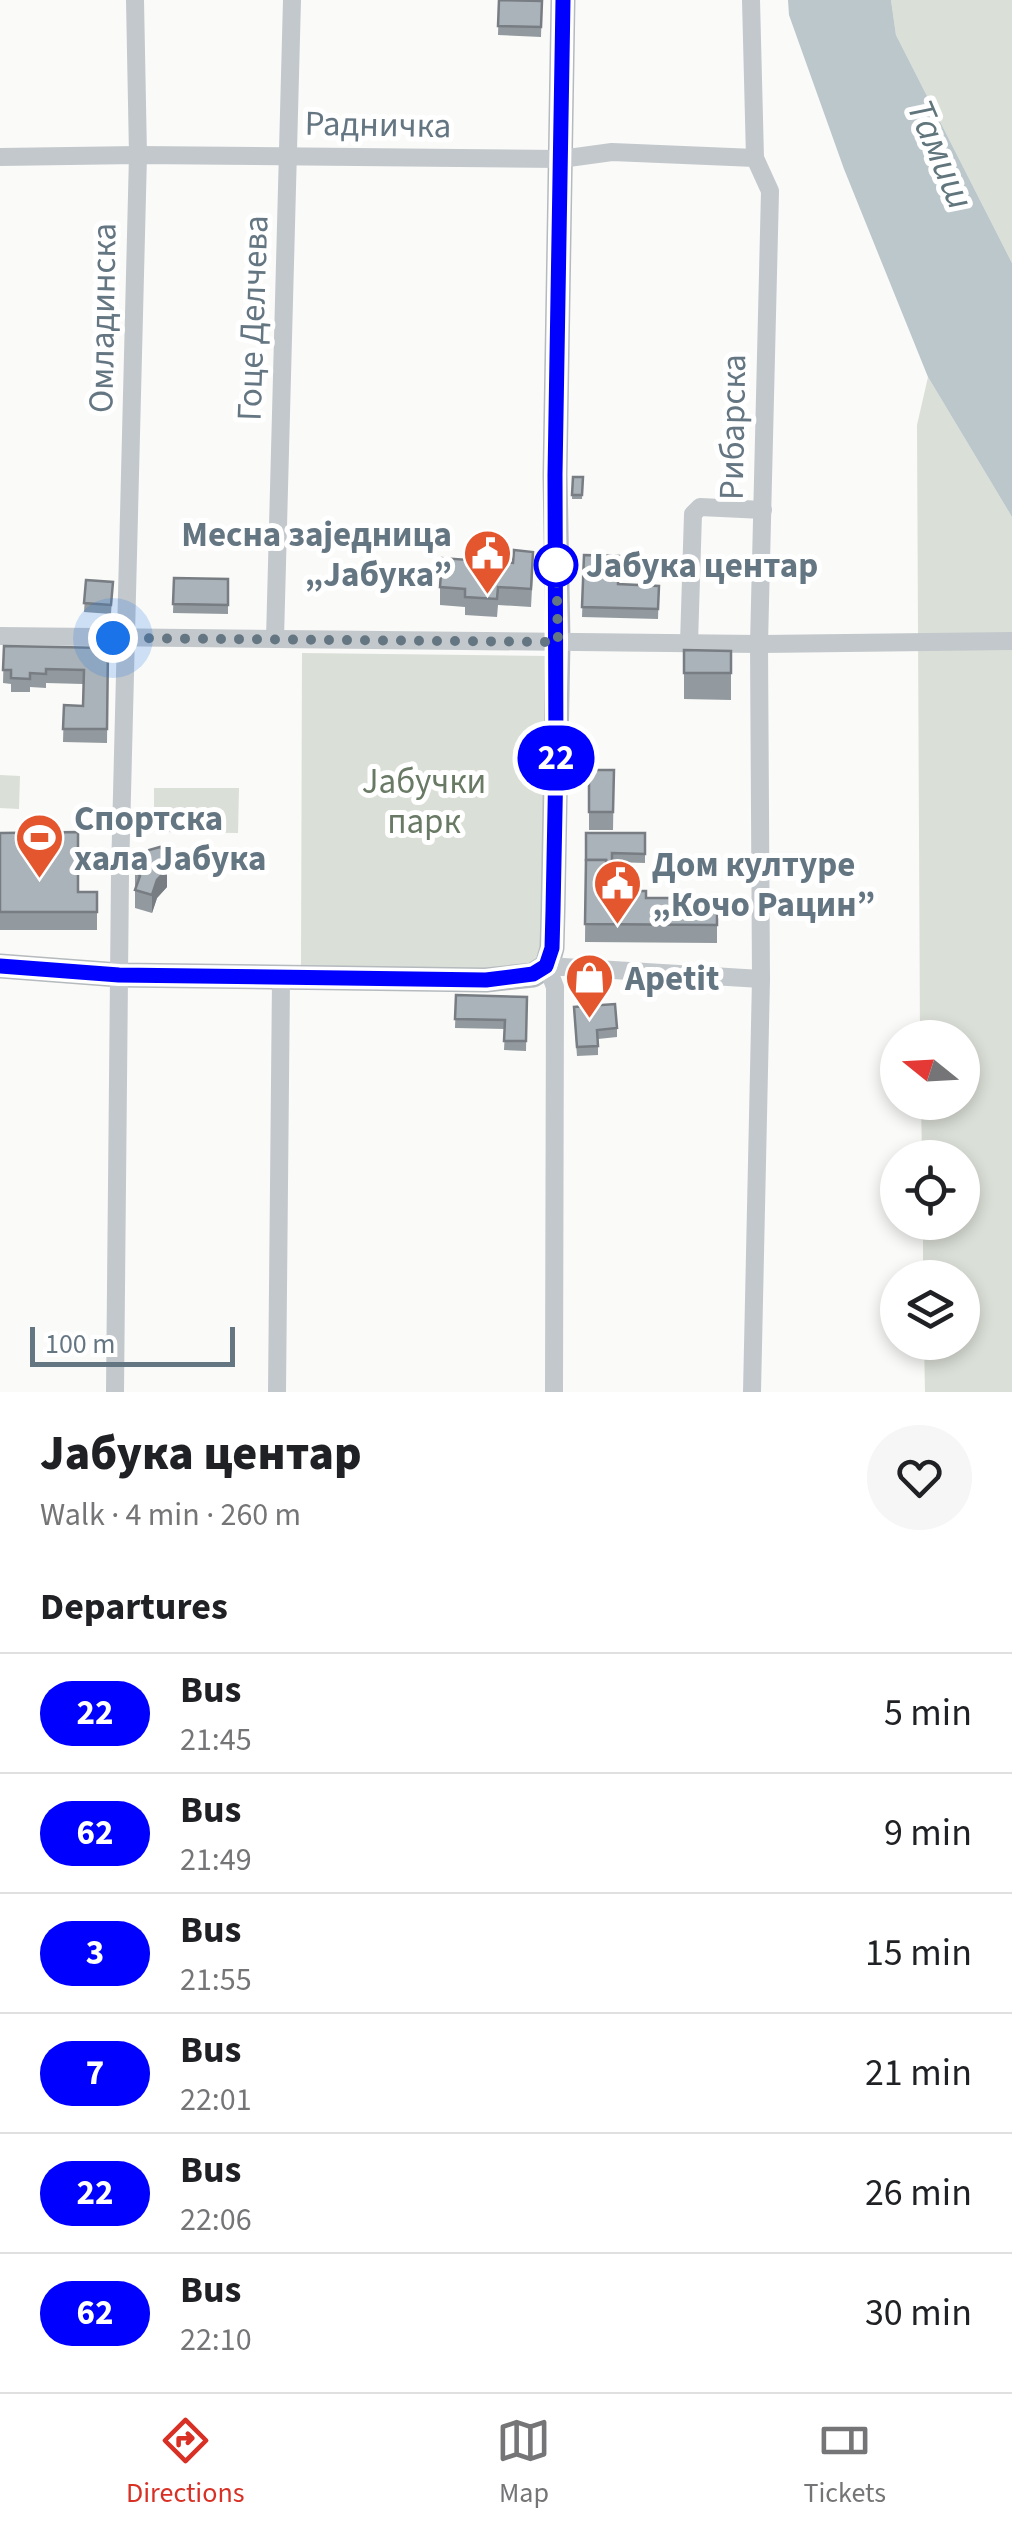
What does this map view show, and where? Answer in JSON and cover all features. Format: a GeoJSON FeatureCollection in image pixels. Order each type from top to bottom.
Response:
{"type":"FeatureCollection","features":[{"type":"Feature","properties":{"kind":"main road"},"geometry":{"type":"LineString","coordinates":[[0,966],[119,975],[486,980],[533,974],[546,966],[552,948],[558,642],[555,475],[563,0]]}},
{"type":"Feature","properties":{"kind":"street","name":"Омладинска"},"geometry":{"type":"LineString","coordinates":[[115,1392],[119,975],[138,154],[136,0]]}},
{"type":"Feature","properties":{"kind":"street","name":"Гоце Делчева"},"geometry":{"type":"LineString","coordinates":[[275,639],[292,0]]}},
{"type":"Feature","properties":{"kind":"street","name":"Рибарска"},"geometry":{"type":"LineString","coordinates":[[751,0],[755,158],[770,191],[759,644],[761,978],[752,1392]]}},
{"type":"Feature","properties":{"kind":"street","name":"Радничка"},"geometry":{"type":"LineString","coordinates":[[0,157],[138,154],[561,159],[612,152],[755,158]]}},
{"type":"Feature","properties":{"kind":"street"},"geometry":{"type":"LineString","coordinates":[[689,643],[693,514],[700,508],[762,510]]}},
{"type":"Feature","properties":{"kind":"street"},"geometry":{"type":"LineString","coordinates":[[0,636],[759,644],[1012,641]]}},
{"type":"Feature","properties":{"kind":"street"},"geometry":{"type":"LineString","coordinates":[[554,1392],[556,987],[546,966],[761,978]]}},
{"type":"Feature","properties":{"kind":"street"},"geometry":{"type":"LineString","coordinates":[[277,1392],[281,978]]}},
{"type":"Feature","properties":{"kind":"green space"},"geometry":{"type":"Polygon","coordinates":[[[891,0],[1012,0],[1012,263],[896,35],[891,0]]]}},
{"type":"Feature","properties":{"kind":"green space"},"geometry":{"type":"Polygon","coordinates":[[[928,377],[1012,517],[1012,1392],[925,1392],[924,1360],[980,1360],[980,1260],[923,1260],[923,1240],[980,1240],[980,1140],[922,1140],[921,1120],[980,1120],[980,1020],[920,1020],[917,425],[928,377]]]}},
{"type":"Feature","properties":{"kind":"green space","name":"Јабучки парк"},"geometry":{"type":"Polygon","coordinates":[[[302,653],[546,656],[545,946],[539,961],[524,970],[301,969],[302,653]]]}},
{"type":"Feature","properties":{"kind":"green space"},"geometry":{"type":"Polygon","coordinates":[[[0,775],[20,776],[19,809],[0,808],[0,775]]]}},
{"type":"Feature","properties":{"kind":"green space"},"geometry":{"type":"Polygon","coordinates":[[[154,788],[239,788],[238,833],[154,832],[154,788]]]}},
{"type":"Feature","properties":{"kind":"water","name":"Тамиш"},"geometry":{"type":"Polygon","coordinates":[[[788,0],[891,0],[896,35],[1012,263],[1012,517],[928,377],[844,169],[789,15],[788,0]]]}},
{"type":"Feature","properties":{"kind":"building"},"geometry":{"type":"Polygon","coordinates":[[[499,0],[542,1],[541,27],[498,26],[499,0]]]}},
{"type":"Feature","properties":{"kind":"building"},"geometry":{"type":"Polygon","coordinates":[[[573,477],[583,477],[582,495],[572,495],[573,477]]]}},
{"type":"Feature","properties":{"kind":"building"},"geometry":{"type":"Polygon","coordinates":[[[514,550],[533,552],[531,589],[498,587],[497,599],[465,597],[465,589],[440,587],[442,558],[468,560],[468,554],[501,556],[501,562],[513,563],[514,550]]]}},
{"type":"Feature","properties":{"kind":"building"},"geometry":{"type":"Polygon","coordinates":[[[584,555],[619,556],[618,584],[659,586],[658,609],[582,607],[584,555]]]}},
{"type":"Feature","properties":{"kind":"building"},"geometry":{"type":"Polygon","coordinates":[[[174,578],[228,579],[228,605],[173,604],[174,578]]]}},
{"type":"Feature","properties":{"kind":"building"},"geometry":{"type":"Polygon","coordinates":[[[86,580],[113,582],[111,605],[84,603],[86,580]]]}},
{"type":"Feature","properties":{"kind":"building"},"geometry":{"type":"Polygon","coordinates":[[[4,646],[108,648],[107,729],[63,729],[64,705],[83,706],[84,670],[46,669],[46,674],[30,673],[30,679],[11,678],[11,670],[3,670],[4,646]]]}},
{"type":"Feature","properties":{"kind":"building"},"geometry":{"type":"Polygon","coordinates":[[[684,650],[731,651],[731,673],[684,673],[684,650]]]}},
{"type":"Feature","properties":{"kind":"building"},"geometry":{"type":"Polygon","coordinates":[[[589,770],[614,770],[613,812],[589,812],[589,770]]]}},
{"type":"Feature","properties":{"kind":"building","name":"Спортска хала Јабука"},"geometry":{"type":"Polygon","coordinates":[[[78,832],[78,892],[97,892],[97,912],[0,912],[0,833],[78,832]]]}},
{"type":"Feature","properties":{"kind":"building"},"geometry":{"type":"Polygon","coordinates":[[[586,833],[645,833],[645,854],[612,853],[612,869],[606,868],[606,860],[586,860],[586,833]]]}},
{"type":"Feature","properties":{"kind":"building"},"geometry":{"type":"Polygon","coordinates":[[[160,847],[167,869],[157,880],[152,895],[135,890],[140,876],[135,870],[137,860],[160,847]]]}},
{"type":"Feature","properties":{"kind":"building"},"geometry":{"type":"Polygon","coordinates":[[[586,860],[606,860],[606,891],[646,891],[646,898],[717,898],[717,925],[585,924],[586,860]]]}},
{"type":"Feature","properties":{"kind":"building"},"geometry":{"type":"Polygon","coordinates":[[[456,995],[527,997],[526,1041],[504,1041],[505,1020],[455,1019],[456,995]]]}},
{"type":"Feature","properties":{"kind":"building"},"geometry":{"type":"Polygon","coordinates":[[[615,1004],[617,1028],[597,1030],[598,1046],[577,1047],[574,1007],[615,1004]]]}},
{"type":"Feature","properties":{"kind":"bus line","name":"22"},"geometry":{"type":"LineString","coordinates":[[0,966],[119,975],[310,980],[486,980],[533,974],[546,966],[552,948],[556,760],[555,475],[563,0]]}},
{"type":"Feature","properties":{"kind":"place","name":"Јабука центар"},"geometry":{"type":"Point","coordinates":[556,565]}},
{"type":"Feature","properties":{"kind":"place","name":"Месна заједница „Јабука”"},"geometry":{"type":"Point","coordinates":[487,596]}},
{"type":"Feature","properties":{"kind":"place","name":"Спортска хала Јабука"},"geometry":{"type":"Point","coordinates":[39,880]}},
{"type":"Feature","properties":{"kind":"place","name":"Дом културе „Кочо Рацин”"},"geometry":{"type":"Point","coordinates":[617,926]}},
{"type":"Feature","properties":{"kind":"place","name":"Apetit"},"geometry":{"type":"Point","coordinates":[590,1020]}},
{"type":"Feature","properties":{"kind":"route"},"geometry":{"type":"LineString","coordinates":[[113,638],[558,642],[556,556],[556,565]]}}]}
